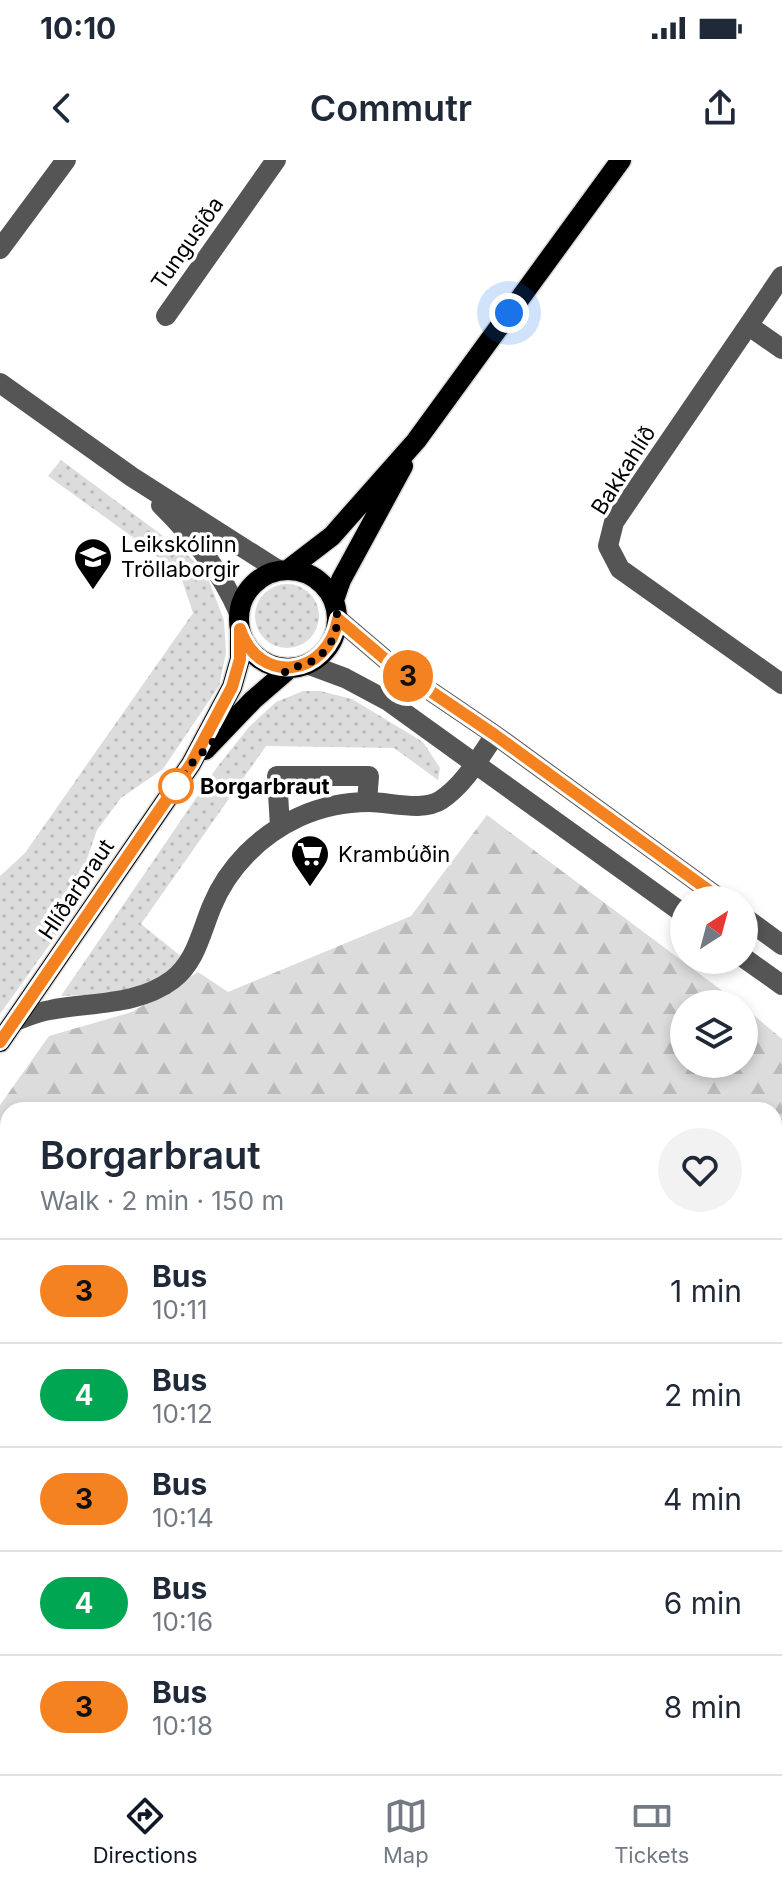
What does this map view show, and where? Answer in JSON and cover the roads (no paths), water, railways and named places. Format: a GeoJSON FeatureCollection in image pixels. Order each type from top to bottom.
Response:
{"type":"FeatureCollection","features":[{"type":"Feature","properties":{"kind":"main road"},"geometry":{"type":"LineString","coordinates":[[416,441],[341,580],[335,634],[329,646],[319,657],[298,666],[264,662],[245,642],[240,621],[243,598],[251,586],[264,576],[284,570],[332,536],[416,441],[621,160]]}},
{"type":"Feature","properties":{"kind":"main road"},"geometry":{"type":"LineString","coordinates":[[284,570],[316,578],[327,588],[336,610]]}},
{"type":"Feature","properties":{"kind":"main road","name":"Hlíðarbraut"},"geometry":{"type":"LineString","coordinates":[[0,1042],[191,764],[232,687],[240,659],[240,621]]}},
{"type":"Feature","properties":{"kind":"main road","name":"Hlíðarbraut"},"geometry":{"type":"LineString","coordinates":[[191,764],[253,700],[298,666]]}},
{"type":"Feature","properties":{"kind":"street"},"geometry":{"type":"LineString","coordinates":[[0,249],[66,160]]}},
{"type":"Feature","properties":{"kind":"street","name":"Tungusíða"},"geometry":{"type":"LineString","coordinates":[[166,316],[276,160]]}},
{"type":"Feature","properties":{"kind":"street","name":"Bakkahlíð"},"geometry":{"type":"LineString","coordinates":[[782,276],[614,522],[608,546],[620,569],[782,684]]}},
{"type":"Feature","properties":{"kind":"street"},"geometry":{"type":"LineString","coordinates":[[749,326],[782,349]]}},
{"type":"Feature","properties":{"kind":"street"},"geometry":{"type":"LineString","coordinates":[[0,383],[132,477],[284,570]]}},
{"type":"Feature","properties":{"kind":"street"},"geometry":{"type":"LineString","coordinates":[[132,477],[215,566],[229,588],[240,621]]}},
{"type":"Feature","properties":{"kind":"street"},"geometry":{"type":"LineString","coordinates":[[336,610],[392,665],[495,735],[703,886]]}},
{"type":"Feature","properties":{"kind":"street"},"geometry":{"type":"LineString","coordinates":[[298,666],[345,678],[388,701],[670,904]]}},
{"type":"Feature","properties":{"kind":"street"},"geometry":{"type":"LineString","coordinates":[[15,1021],[47,1010],[121,1001],[155,990],[173,979],[197,949],[211,907],[239,862],[280,827],[322,809],[367,802],[438,803],[457,788],[495,735]]}},
{"type":"Feature","properties":{"kind":"street"},"geometry":{"type":"LineString","coordinates":[[280,827],[277,776],[369,776],[367,802]]}},
{"type":"Feature","properties":{"kind":"street"},"geometry":{"type":"LineString","coordinates":[[758,927],[782,945]]}},
{"type":"Feature","properties":{"kind":"street"},"geometry":{"type":"LineString","coordinates":[[758,968],[782,985]]}},
{"type":"Feature","properties":{"kind":"place","name":"Leikskólinn Tröllaborgir"},"geometry":{"type":"Point","coordinates":[93,591]}},
{"type":"Feature","properties":{"kind":"place","name":"Borgarbraut"},"geometry":{"type":"Point","coordinates":[176,786]}},
{"type":"Feature","properties":{"kind":"place","name":"Krambúðin"},"geometry":{"type":"Point","coordinates":[310,888]}}]}
